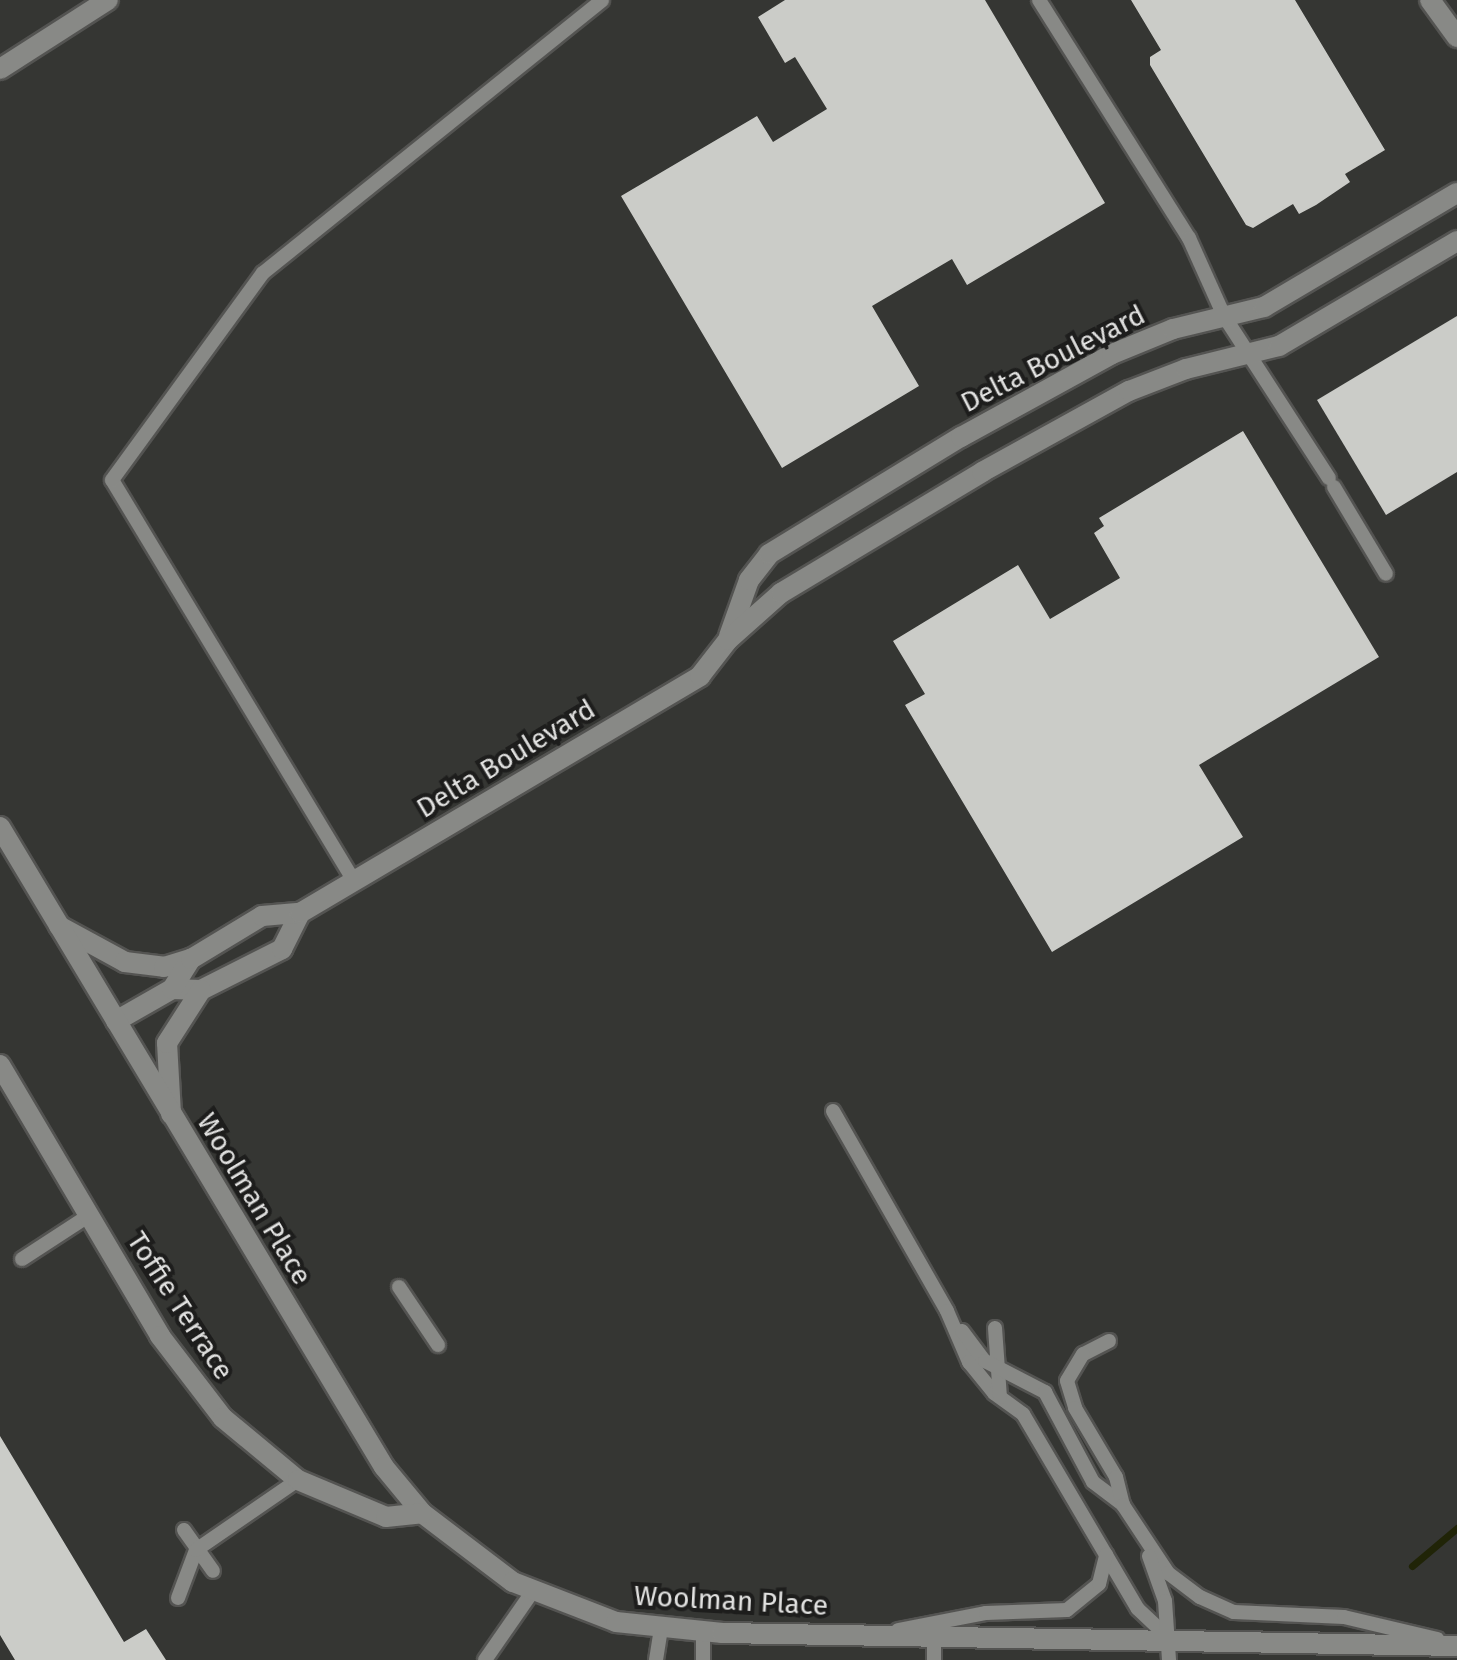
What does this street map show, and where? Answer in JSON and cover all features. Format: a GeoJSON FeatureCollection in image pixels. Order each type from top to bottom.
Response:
{"type":"FeatureCollection","features":[{"type":"Feature","properties":{"kind":"street"},"geometry":{"type":"LineString","coordinates":[[1430,0],[1457,37]]}},
{"type":"Feature","properties":{"kind":"street"},"geometry":{"type":"LineString","coordinates":[[0,69],[97,3]]}},
{"type":"Feature","properties":{"kind":"street","name":"Delta Boulevard"},"geometry":{"type":"LineString","coordinates":[[728,640],[749,580],[769,554],[961,437],[1112,354],[1224,316],[1264,307],[1457,193]]}},
{"type":"Feature","properties":{"kind":"street","name":"Delta Boulevard"},"geometry":{"type":"LineString","coordinates":[[116,1021],[172,989],[191,959],[262,916],[300,913],[700,676],[728,640],[781,593],[982,472],[1129,391],[1250,352],[1279,346],[1457,241]]}},
{"type":"Feature","properties":{"kind":"street","name":"Woolman Place"},"geometry":{"type":"LineString","coordinates":[[0,827],[355,1422],[422,1513],[484,1565],[579,1612],[661,1628],[703,1632],[934,1636],[1169,1650],[1457,1645]]}},
{"type":"Feature","properties":{"kind":"street"},"geometry":{"type":"LineString","coordinates":[[172,989],[201,990],[282,949],[300,913]]}},
{"type":"Feature","properties":{"kind":"street"},"geometry":{"type":"LineString","coordinates":[[59,926],[125,962],[164,967],[191,959]]}},
{"type":"Feature","properties":{"kind":"street"},"geometry":{"type":"LineString","coordinates":[[171,1114],[167,1043],[201,990]]}},
{"type":"Feature","properties":{"kind":"street","name":"Toffie Terrace"},"geometry":{"type":"LineString","coordinates":[[0,1065],[88,1216],[202,1394],[245,1441],[298,1480],[386,1517],[422,1513]]}},
{"type":"Feature","properties":{"kind":"lane"},"geometry":{"type":"LineString","coordinates":[[354,881],[112,480],[263,273],[602,0]]}},
{"type":"Feature","properties":{"kind":"lane"},"geometry":{"type":"LineString","coordinates":[[1039,0],[1189,238],[1224,316],[1250,352],[1386,574]]}},
{"type":"Feature","properties":{"kind":"lane"},"geometry":{"type":"LineString","coordinates":[[833,1111],[947,1311],[969,1362],[1000,1397],[1023,1414],[1138,1609],[1169,1650]]}},
{"type":"Feature","properties":{"kind":"lane"},"geometry":{"type":"LineString","coordinates":[[22,1259],[88,1216]]}},
{"type":"Feature","properties":{"kind":"lane"},"geometry":{"type":"LineString","coordinates":[[399,1287],[438,1345]]}},
{"type":"Feature","properties":{"kind":"lane"},"geometry":{"type":"LineString","coordinates":[[947,1311],[985,1361],[1045,1392],[1093,1482],[1123,1505]]}},
{"type":"Feature","properties":{"kind":"lane"},"geometry":{"type":"LineString","coordinates":[[995,1328],[1000,1397]]}},
{"type":"Feature","properties":{"kind":"lane"},"geometry":{"type":"LineString","coordinates":[[1109,1341],[1083,1354],[1067,1381],[1075,1408],[1116,1477],[1123,1505],[1168,1573],[1224,1609],[1344,1617],[1457,1645]]}},
{"type":"Feature","properties":{"kind":"lane"},"geometry":{"type":"LineString","coordinates":[[178,1598],[196,1550],[298,1480]]}},
{"type":"Feature","properties":{"kind":"lane"},"geometry":{"type":"LineString","coordinates":[[184,1530],[213,1571]]}},
{"type":"Feature","properties":{"kind":"lane"},"geometry":{"type":"LineString","coordinates":[[1141,1535],[1165,1601],[1169,1650]]}},
{"type":"Feature","properties":{"kind":"lane"},"geometry":{"type":"LineString","coordinates":[[873,1635],[986,1613],[1067,1610],[1099,1584],[1106,1555]]}},
{"type":"Feature","properties":{"kind":"lane"},"geometry":{"type":"LineString","coordinates":[[485,1660],[533,1591]]}},
{"type":"Feature","properties":{"kind":"lane"},"geometry":{"type":"LineString","coordinates":[[656,1660],[661,1628]]}},
{"type":"Feature","properties":{"kind":"lane"},"geometry":{"type":"LineString","coordinates":[[703,1632],[703,1660]]}},
{"type":"Feature","properties":{"kind":"lane"},"geometry":{"type":"LineString","coordinates":[[934,1636],[934,1660]]}},
{"type":"Feature","properties":{"kind":"building"},"geometry":{"type":"Polygon","coordinates":[[[785,0],[985,0],[1105,203],[967,285],[952,259],[872,306],[919,386],[782,468],[621,196],[757,116],[773,142],[827,109],[795,57],[785,63],[758,17],[785,0]]]}},
{"type":"Feature","properties":{"kind":"building"},"geometry":{"type":"Polygon","coordinates":[[[1131,0],[1295,0],[1385,150],[1345,174],[1350,182],[1316,205],[1299,214],[1293,204],[1253,228],[1246,225],[1150,65],[1150,57],[1161,50],[1131,0]]]}},
{"type":"Feature","properties":{"kind":"building"},"geometry":{"type":"Polygon","coordinates":[[[1457,316],[1457,472],[1386,515],[1317,400],[1457,316]]]}},
{"type":"Feature","properties":{"kind":"building"},"geometry":{"type":"Polygon","coordinates":[[[1243,431],[1379,657],[1199,765],[1243,837],[1052,952],[905,705],[925,694],[893,641],[1018,565],[1050,619],[1120,578],[1094,533],[1104,526],[1099,518],[1243,431]]]}},
{"type":"Feature","properties":{"kind":"building"},"geometry":{"type":"Polygon","coordinates":[[[0,1436],[124,1642],[146,1629],[166,1660],[15,1660],[0,1635],[0,1436]]]}},
{"type":"Feature","properties":{"kind":"waterway"},"geometry":{"type":"LineString","coordinates":[[1412,1566],[1457,1528]]}}]}
